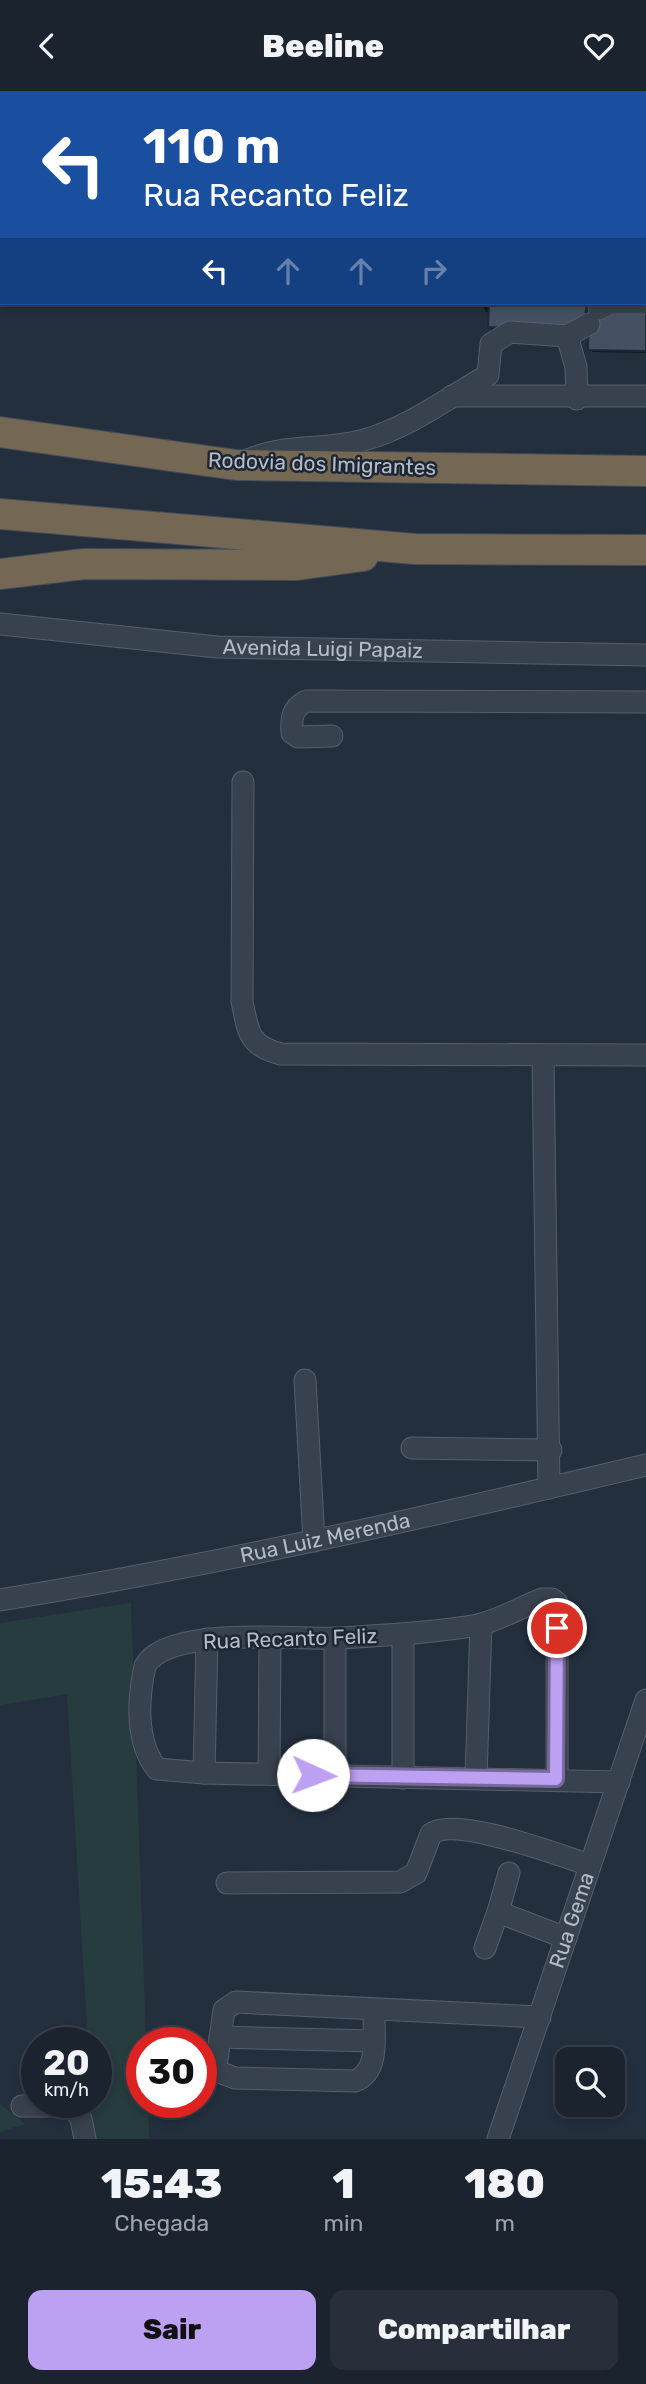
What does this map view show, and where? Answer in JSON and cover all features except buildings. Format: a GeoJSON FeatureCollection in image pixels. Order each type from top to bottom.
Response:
{"type":"FeatureCollection","features":[{"type":"Feature","properties":{"kind":"highway","name":"Rodovia dos Imigrantes"},"geometry":{"type":"LineString","coordinates":[[0,432],[236,465],[646,471]]}},
{"type":"Feature","properties":{"kind":"highway"},"geometry":{"type":"LineString","coordinates":[[0,513],[415,549],[646,550]]}},
{"type":"Feature","properties":{"kind":"highway"},"geometry":{"type":"LineString","coordinates":[[0,575],[84,564],[297,565],[415,549]]}},
{"type":"Feature","properties":{"kind":"street"},"geometry":{"type":"LineString","coordinates":[[236,465],[277,450],[362,441],[386,433],[488,375],[491,344],[500,336],[510,332],[567,336],[608,305]]}},
{"type":"Feature","properties":{"kind":"street"},"geometry":{"type":"LineString","coordinates":[[567,336],[576,367],[577,398]]}},
{"type":"Feature","properties":{"kind":"street"},"geometry":{"type":"LineString","coordinates":[[450,396],[646,396]]}},
{"type":"Feature","properties":{"kind":"street","name":"Avenida Luigi Papaiz"},"geometry":{"type":"LineString","coordinates":[[0,624],[217,647],[646,655]]}},
{"type":"Feature","properties":{"kind":"street"},"geometry":{"type":"LineString","coordinates":[[332,736],[298,737],[292,733],[291,719],[295,707],[306,701],[646,702]]}},
{"type":"Feature","properties":{"kind":"street"},"geometry":{"type":"LineString","coordinates":[[243,782],[243,1001],[247,1029],[253,1041],[264,1050],[281,1054],[543,1057],[646,1055]]}},
{"type":"Feature","properties":{"kind":"street"},"geometry":{"type":"LineString","coordinates":[[543,1057],[551,1450],[549,1488]]}},
{"type":"Feature","properties":{"kind":"street"},"geometry":{"type":"LineString","coordinates":[[305,1380],[314,1541]]}},
{"type":"Feature","properties":{"kind":"street"},"geometry":{"type":"LineString","coordinates":[[412,1448],[551,1450]]}},
{"type":"Feature","properties":{"kind":"street","name":"Rua Luiz Merenda"},"geometry":{"type":"LineString","coordinates":[[0,1600],[145,1576],[314,1541],[646,1465]]}},
{"type":"Feature","properties":{"kind":"street","name":"Rua Recanto Feliz"},"geometry":{"type":"LineString","coordinates":[[556,1779],[557,1603],[552,1599],[542,1599],[481,1624],[403,1634],[335,1638],[207,1639],[175,1646],[150,1657],[143,1677],[141,1732],[149,1759],[158,1769],[204,1773],[619,1782]]}},
{"type":"Feature","properties":{"kind":"street"},"geometry":{"type":"LineString","coordinates":[[476,1778],[481,1624]]}},
{"type":"Feature","properties":{"kind":"street"},"geometry":{"type":"LineString","coordinates":[[403,1634],[403,1778]]}},
{"type":"Feature","properties":{"kind":"street"},"geometry":{"type":"LineString","coordinates":[[269,1774],[270,1638]]}},
{"type":"Feature","properties":{"kind":"street"},"geometry":{"type":"LineString","coordinates":[[335,1638],[335,1776]]}},
{"type":"Feature","properties":{"kind":"street"},"geometry":{"type":"LineString","coordinates":[[204,1773],[207,1639]]}},
{"type":"Feature","properties":{"kind":"street","name":"Rua Gema"},"geometry":{"type":"LineString","coordinates":[[498,2139],[646,1700]]}},
{"type":"Feature","properties":{"kind":"street"},"geometry":{"type":"LineString","coordinates":[[227,1883],[400,1882],[416,1873],[431,1834],[442,1829],[494,1835],[590,1865]]}},
{"type":"Feature","properties":{"kind":"street"},"geometry":{"type":"LineString","coordinates":[[485,1948],[509,1874]]}},
{"type":"Feature","properties":{"kind":"street"},"geometry":{"type":"LineString","coordinates":[[498,1912],[566,1938]]}},
{"type":"Feature","properties":{"kind":"street"},"geometry":{"type":"LineString","coordinates":[[374,2009],[369,2072],[355,2081],[236,2078],[219,2072],[216,2067],[224,2010],[236,2002],[540,2017]]}},
{"type":"Feature","properties":{"kind":"street"},"geometry":{"type":"LineString","coordinates":[[220,2037],[373,2041]]}},
{"type":"Feature","properties":{"kind":"street"},"geometry":{"type":"LineString","coordinates":[[80,2118],[85,2139]]}},
{"type":"Feature","properties":{"kind":"green space"},"geometry":{"type":"Polygon","coordinates":[[[131,1603],[145,2027],[126,2027],[126,2118],[148,2118],[149,2139],[93,2139],[92,2118],[112,2118],[112,2027],[87,2027],[67,1694],[0,1705],[0,1623],[131,1603]]]}},
{"type":"Feature","properties":{"kind":"green space"},"geometry":{"type":"Polygon","coordinates":[[[0,2104],[25,2124],[0,2132],[0,2104]]]}},
{"type":"Feature","properties":{"kind":"route"},"geometry":{"type":"LineString","coordinates":[[313,1775],[556,1779],[557,1628]]}}]}
